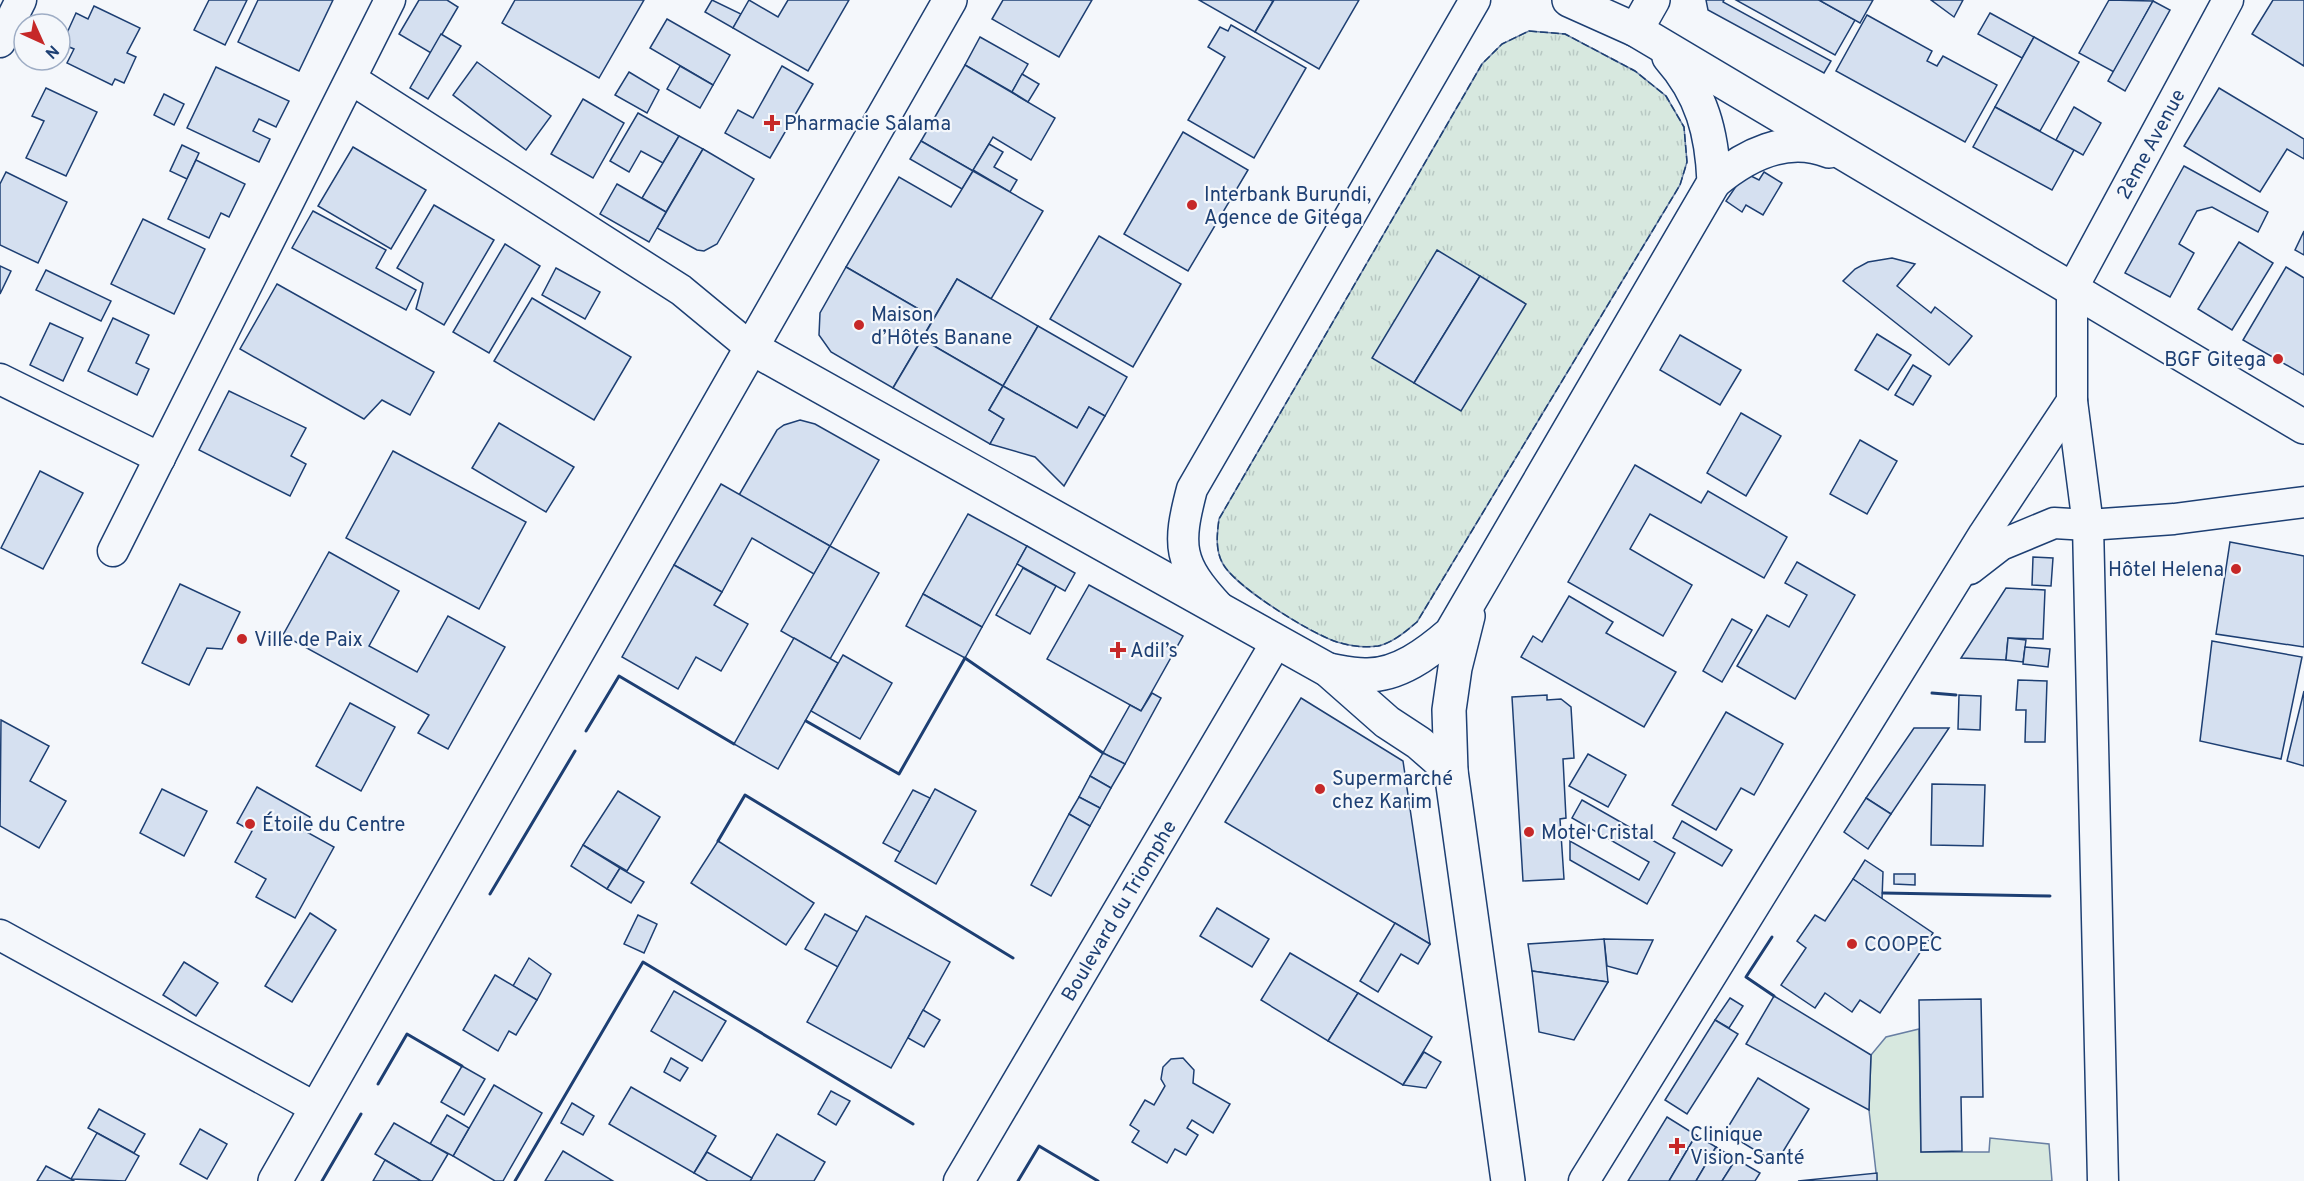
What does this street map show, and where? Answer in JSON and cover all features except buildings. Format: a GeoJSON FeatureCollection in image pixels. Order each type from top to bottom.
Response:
{"type":"FeatureCollection","features":[{"type":"Feature","properties":{"kind":"main road"},"geometry":{"type":"LineString","coordinates":[[274,1181],[950,0]]}},
{"type":"Feature","properties":{"kind":"main road"},"geometry":{"type":"LineString","coordinates":[[1569,0],[1646,36],[1852,161],[2304,427]]}},
{"type":"Feature","properties":{"kind":"main road"},"geometry":{"type":"LineString","coordinates":[[1646,36],[1653,0]]}},
{"type":"Feature","properties":{"kind":"main road"},"geometry":{"type":"LineString","coordinates":[[1646,36],[1684,74],[1699,100],[1708,126],[1714,182]]}},
{"type":"Feature","properties":{"kind":"main road"},"geometry":{"type":"LineString","coordinates":[[1328,670],[1367,675],[1393,670],[1427,654],[1451,633],[1714,182],[1737,162],[1765,149],[1793,146],[1821,148],[1852,161]]}},
{"type":"Feature","properties":{"kind":"main road"},"geometry":{"type":"LineString","coordinates":[[750,347],[1328,670],[1387,722],[1419,743],[1451,771]]}},
{"type":"Feature","properties":{"kind":"main road"},"geometry":{"type":"LineString","coordinates":[[1473,594],[1455,668],[1449,710],[1451,771],[1508,1181]]}},
{"type":"Feature","properties":{"kind":"street"},"geometry":{"type":"LineString","coordinates":[[0,42],[21,0]]}},
{"type":"Feature","properties":{"kind":"street"},"geometry":{"type":"LineString","coordinates":[[113,551],[390,0]]}},
{"type":"Feature","properties":{"kind":"street"},"geometry":{"type":"LineString","coordinates":[[1222,610],[1195,580],[1183,549],[1184,522],[1192,489],[1475,0]]}},
{"type":"Feature","properties":{"kind":"street","name":"2ème Avenue"},"geometry":{"type":"LineString","coordinates":[[2072,289],[2228,0]]}},
{"type":"Feature","properties":{"kind":"street"},"geometry":{"type":"LineString","coordinates":[[351,79],[681,290],[750,347]]}},
{"type":"Feature","properties":{"kind":"street"},"geometry":{"type":"LineString","coordinates":[[2072,289],[2072,401],[2088,525],[2103,1181]]}},
{"type":"Feature","properties":{"kind":"street"},"geometry":{"type":"LineString","coordinates":[[0,379],[160,458]]}},
{"type":"Feature","properties":{"kind":"street"},"geometry":{"type":"LineString","coordinates":[[1584,1181],[1984,534],[2072,401]]}},
{"type":"Feature","properties":{"kind":"street"},"geometry":{"type":"LineString","coordinates":[[1939,610],[1968,571],[2001,545],[2055,523],[2088,525],[2174,519],[2304,502]]}},
{"type":"Feature","properties":{"kind":"street","name":"Boulevard du Triomphe"},"geometry":{"type":"LineString","coordinates":[[959,1181],[1277,641]]}},
{"type":"Feature","properties":{"kind":"street"},"geometry":{"type":"LineString","coordinates":[[0,935],[316,1108]]}},
{"type":"Feature","properties":{"kind":"green space"},"geometry":{"type":"Polygon","coordinates":[[[1529,31],[1565,34],[1635,71],[1666,96],[1684,127],[1687,162],[1680,185],[1417,622],[1404,633],[1378,646],[1357,646],[1337,642],[1275,609],[1231,574],[1223,564],[1219,553],[1217,536],[1219,519],[1482,64],[1502,44],[1529,31]]]}},
{"type":"Feature","properties":{"kind":"green space"},"geometry":{"type":"Polygon","coordinates":[[[1919,1029],[1921,1152],[1989,1152],[1990,1138],[2049,1144],[2052,1181],[1877,1181],[1869,1110],[1871,1055],[1886,1037],[1919,1029]]]}},
{"type":"Feature","properties":{"kind":"fence"},"geometry":{"type":"LineString","coordinates":[[1529,31],[1565,34],[1635,71],[1666,96],[1684,127],[1687,162],[1680,185],[1417,622],[1404,633],[1378,646],[1357,646],[1337,642],[1275,609],[1231,574],[1223,564],[1219,553],[1217,536],[1219,519],[1482,64],[1502,44],[1529,31]]}},
{"type":"Feature","properties":{"kind":"wall"},"geometry":{"type":"LineString","coordinates":[[806,721],[899,774],[965,658],[1103,753]]}},
{"type":"Feature","properties":{"kind":"wall"},"geometry":{"type":"LineString","coordinates":[[586,731],[619,676],[734,744]]}},
{"type":"Feature","properties":{"kind":"wall"},"geometry":{"type":"LineString","coordinates":[[1932,693],[1956,695]]}},
{"type":"Feature","properties":{"kind":"wall"},"geometry":{"type":"LineString","coordinates":[[490,894],[575,751]]}},
{"type":"Feature","properties":{"kind":"wall"},"geometry":{"type":"LineString","coordinates":[[718,841],[745,795],[1013,958]]}},
{"type":"Feature","properties":{"kind":"wall"},"geometry":{"type":"LineString","coordinates":[[1883,893],[2050,896]]}},
{"type":"Feature","properties":{"kind":"wall"},"geometry":{"type":"LineString","coordinates":[[1772,937],[1746,977],[1774,996]]}},
{"type":"Feature","properties":{"kind":"wall"},"geometry":{"type":"LineString","coordinates":[[515,1181],[643,962],[913,1124]]}},
{"type":"Feature","properties":{"kind":"wall"},"geometry":{"type":"LineString","coordinates":[[378,1084],[407,1034],[462,1066]]}},
{"type":"Feature","properties":{"kind":"wall"},"geometry":{"type":"LineString","coordinates":[[322,1181],[361,1114]]}},
{"type":"Feature","properties":{"kind":"wall"},"geometry":{"type":"LineString","coordinates":[[1018,1181],[1039,1146],[1098,1181]]}},
{"type":"Feature","properties":{"kind":"place","name":"Pharmacie Salama"},"geometry":{"type":"Point","coordinates":[772,123]}},
{"type":"Feature","properties":{"kind":"place","name":"Interbank Burundi, Agence de Gitega"},"geometry":{"type":"Point","coordinates":[1192,205]}},
{"type":"Feature","properties":{"kind":"place","name":"Maison d’Hôtes Banane"},"geometry":{"type":"Point","coordinates":[859,325]}},
{"type":"Feature","properties":{"kind":"place","name":"BGF Gitega"},"geometry":{"type":"Point","coordinates":[2278,359]}},
{"type":"Feature","properties":{"kind":"place","name":"Hôtel Helena"},"geometry":{"type":"Point","coordinates":[2236,569]}},
{"type":"Feature","properties":{"kind":"place","name":"Ville de Paix"},"geometry":{"type":"Point","coordinates":[242,639]}},
{"type":"Feature","properties":{"kind":"place","name":"Adil’s"},"geometry":{"type":"Point","coordinates":[1118,650]}},
{"type":"Feature","properties":{"kind":"place","name":"Supermarché chez Karim"},"geometry":{"type":"Point","coordinates":[1320,789]}},
{"type":"Feature","properties":{"kind":"place","name":"Étoile du Centre"},"geometry":{"type":"Point","coordinates":[250,824]}},
{"type":"Feature","properties":{"kind":"place","name":"Motel Cristal"},"geometry":{"type":"Point","coordinates":[1529,832]}},
{"type":"Feature","properties":{"kind":"place","name":"COOPEC"},"geometry":{"type":"Point","coordinates":[1852,944]}},
{"type":"Feature","properties":{"kind":"place","name":"Clinique Vision-Santé"},"geometry":{"type":"Point","coordinates":[1677,1146]}}]}
